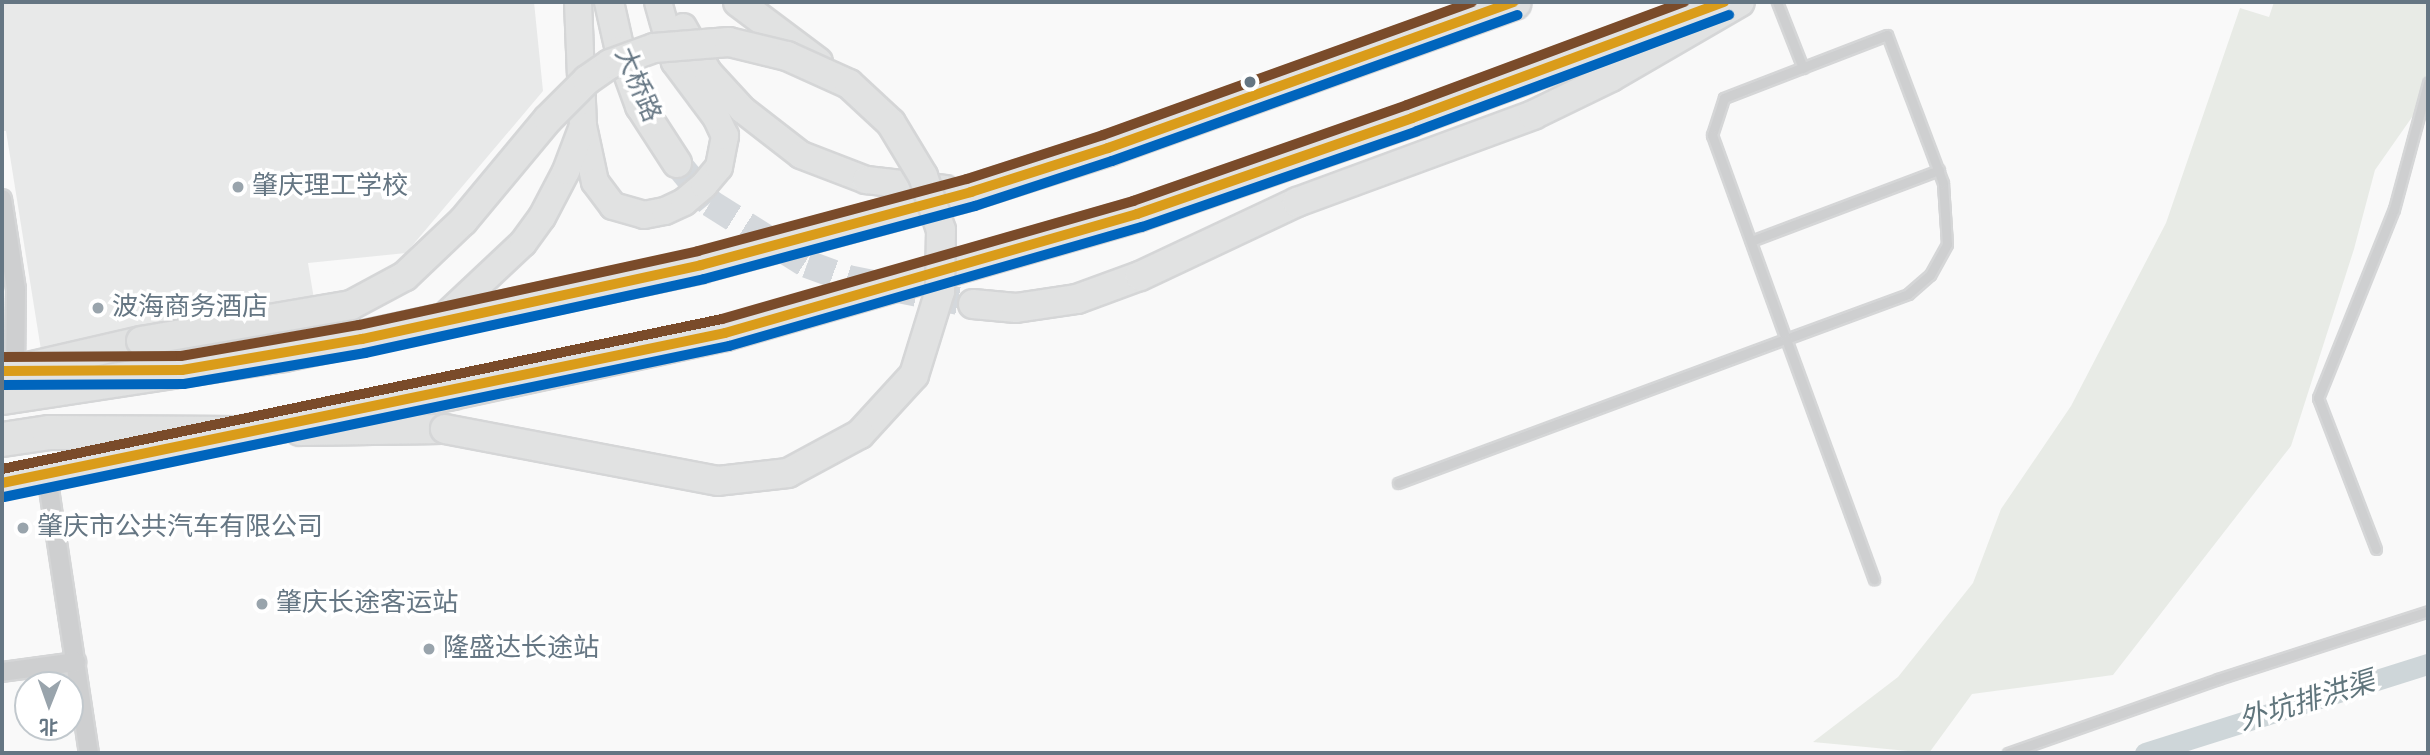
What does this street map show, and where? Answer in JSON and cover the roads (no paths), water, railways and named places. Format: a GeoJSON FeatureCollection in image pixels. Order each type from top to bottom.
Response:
{"type":"FeatureCollection","features":[{"type":"Feature","properties":{"kind":"highway"},"geometry":{"type":"LineString","coordinates":[[6,380],[183,370],[284,354],[701,265],[971,192],[1108,148],[1513,2]]}},
{"type":"Feature","properties":{"kind":"highway"},"geometry":{"type":"LineString","coordinates":[[2,439],[49,432],[238,433],[452,392],[725,333],[1138,214],[1412,118],[1724,2]]}},
{"type":"Feature","properties":{"kind":"main road","name":"大桥路"},"geometry":{"type":"LineString","coordinates":[[609,2],[620,51],[640,106],[677,163]]}},
{"type":"Feature","properties":{"kind":"main road"},"geometry":{"type":"LineString","coordinates":[[238,433],[445,429],[718,481],[788,473],[860,433],[914,375],[940,291],[941,230],[923,176],[891,123],[849,84],[795,47],[738,2]]}},
{"type":"Feature","properties":{"kind":"main road"},"geometry":{"type":"LineString","coordinates":[[973,304],[1016,307],[1077,299],[1127,280],[1297,202],[1534,115],[1611,77],[1740,2]]}},
{"type":"Feature","properties":{"kind":"main road"},"geometry":{"type":"LineString","coordinates":[[6,380],[141,341],[351,304],[405,276],[463,221],[548,118],[587,80],[610,64],[654,48],[729,42],[787,56],[849,84]]}},
{"type":"Feature","properties":{"kind":"street"},"geometry":{"type":"LineString","coordinates":[[578,2],[583,126],[595,182],[613,206],[643,215],[665,211],[684,202],[719,167],[725,136],[716,117],[675,62],[658,2]]}},
{"type":"Feature","properties":{"kind":"street"},"geometry":{"type":"LineString","coordinates":[[669,2],[708,72],[743,110],[801,155],[866,180],[971,192]]}},
{"type":"Feature","properties":{"kind":"street"},"geometry":{"type":"LineString","coordinates":[[441,320],[523,243],[542,217],[566,171],[583,126]]}},
{"type":"Feature","properties":{"kind":"street"},"geometry":{"type":"LineString","coordinates":[[2,199],[16,289],[6,380]]}},
{"type":"Feature","properties":{"kind":"street"},"geometry":{"type":"LineString","coordinates":[[2,483],[47,476],[238,433]]}},
{"type":"Feature","properties":{"kind":"street"},"geometry":{"type":"LineString","coordinates":[[47,476],[89,753]]}},
{"type":"Feature","properties":{"kind":"street"},"geometry":{"type":"LineString","coordinates":[[2,672],[76,662]]}},
{"type":"Feature","properties":{"kind":"lane"},"geometry":{"type":"LineString","coordinates":[[1777,2],[1803,68]]}},
{"type":"Feature","properties":{"kind":"lane"},"geometry":{"type":"LineString","coordinates":[[1398,483],[1786,339],[1908,294],[1930,275],[1947,244],[1943,183],[1887,35],[1724,98],[1713,135],[1786,339],[1874,579]]}},
{"type":"Feature","properties":{"kind":"lane"},"geometry":{"type":"LineString","coordinates":[[2376,549],[2318,398],[2394,209],[2428,83]]}},
{"type":"Feature","properties":{"kind":"lane"},"geometry":{"type":"LineString","coordinates":[[1751,241],[1939,170]]}},
{"type":"Feature","properties":{"kind":"lane"},"geometry":{"type":"LineString","coordinates":[[2008,753],[2218,679],[2428,611]]}},
{"type":"Feature","properties":{"kind":"waterway","name":"外坑排洪渠"},"geometry":{"type":"LineString","coordinates":[[2145,753],[2428,664]]}},
{"type":"Feature","properties":{"kind":"tunnel"},"geometry":{"type":"LineString","coordinates":[[677,163],[710,203],[807,264],[848,279],[973,304]]}},
{"type":"Feature","properties":{"kind":"place","name":"肇庆理工学校"},"geometry":{"type":"Point","coordinates":[238,187]}},
{"type":"Feature","properties":{"kind":"place","name":"波海商务酒店"},"geometry":{"type":"Point","coordinates":[98,308]}},
{"type":"Feature","properties":{"kind":"place","name":"肇庆市公共汽车有限公司"},"geometry":{"type":"Point","coordinates":[23,528]}},
{"type":"Feature","properties":{"kind":"place","name":"肇庆长途客运站"},"geometry":{"type":"Point","coordinates":[262,604]}},
{"type":"Feature","properties":{"kind":"place","name":"隆盛达长途站"},"geometry":{"type":"Point","coordinates":[429,649]}}]}
